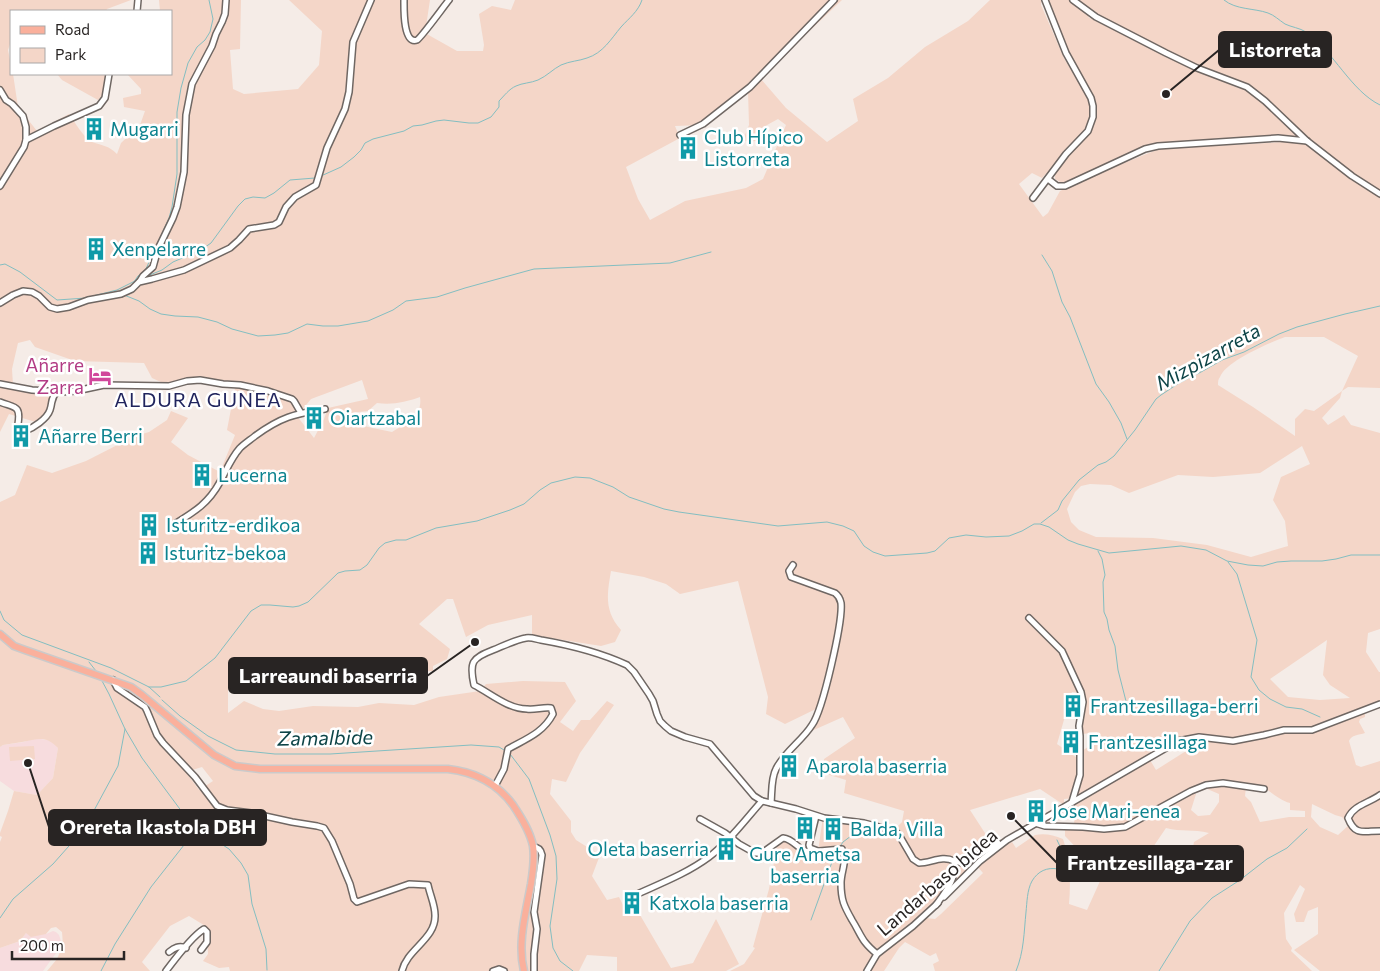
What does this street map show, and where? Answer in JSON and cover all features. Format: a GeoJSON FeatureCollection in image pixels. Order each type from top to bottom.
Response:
{"type":"FeatureCollection","features":[{"type":"Feature","properties":{"kind":"main road"},"geometry":{"type":"LineString","coordinates":[[0,634],[14,646],[113,680],[138,691],[208,750],[223,761],[235,766],[260,770],[448,769],[473,774],[495,786],[509,799],[527,829],[533,847],[534,865],[521,946],[524,971]]}},
{"type":"Feature","properties":{"kind":"street"},"geometry":{"type":"LineString","coordinates":[[0,304],[23,291],[32,292],[50,307],[61,309],[88,300],[121,294],[132,288],[153,267],[158,248],[177,207],[184,172],[186,115],[192,84],[222,22],[226,0]]}},
{"type":"Feature","properties":{"kind":"street"},"geometry":{"type":"LineString","coordinates":[[139,282],[152,280],[200,263],[230,248],[248,228],[274,225],[279,222],[286,207],[295,197],[316,185],[327,148],[345,109],[349,92],[353,42],[370,0]]}},
{"type":"Feature","properties":{"kind":"street"},"geometry":{"type":"LineString","coordinates":[[404,0],[404,15],[408,36],[413,40],[417,40],[422,36],[449,0]]}},
{"type":"Feature","properties":{"kind":"street"},"geometry":{"type":"LineString","coordinates":[[680,136],[703,124],[750,87],[834,0]]}},
{"type":"Feature","properties":{"kind":"street"},"geometry":{"type":"LineString","coordinates":[[1033,198],[1066,154],[1088,131],[1093,116],[1091,98],[1066,54],[1045,0]]}},
{"type":"Feature","properties":{"kind":"street"},"geometry":{"type":"LineString","coordinates":[[1073,0],[1096,17],[1166,53],[1198,68],[1247,86],[1307,141],[1380,194]]}},
{"type":"Feature","properties":{"kind":"street"},"geometry":{"type":"LineString","coordinates":[[26,140],[99,106],[105,98],[109,75]]}},
{"type":"Feature","properties":{"kind":"street"},"geometry":{"type":"LineString","coordinates":[[0,90],[6,100],[23,116],[26,127],[24,147],[0,186]]}},
{"type":"Feature","properties":{"kind":"street"},"geometry":{"type":"LineString","coordinates":[[1048,179],[1057,186],[1065,186],[1145,149],[1158,146],[1278,138],[1307,141]]}},
{"type":"Feature","properties":{"kind":"street"},"geometry":{"type":"LineString","coordinates":[[0,384],[32,390],[76,391],[104,385],[168,386],[200,380],[268,391],[294,401],[301,413]]}},
{"type":"Feature","properties":{"kind":"street"},"geometry":{"type":"LineString","coordinates":[[0,402],[19,411],[18,424],[25,431],[29,430],[50,412],[52,398],[56,391]]}},
{"type":"Feature","properties":{"kind":"street"},"geometry":{"type":"LineString","coordinates":[[173,525],[199,509],[213,494],[240,448],[278,420],[301,413],[326,409]]}},
{"type":"Feature","properties":{"kind":"street"},"geometry":{"type":"LineString","coordinates":[[771,803],[776,768],[813,724],[821,704],[836,640],[841,607],[840,598],[835,593],[791,576],[788,571],[793,565]]}},
{"type":"Feature","properties":{"kind":"street"},"geometry":{"type":"LineString","coordinates":[[1029,618],[1062,651],[1083,698],[1078,726],[1080,736],[1080,775],[1072,802]]}},
{"type":"Feature","properties":{"kind":"street"},"geometry":{"type":"LineString","coordinates":[[495,786],[504,769],[508,748],[531,738],[545,727],[553,714],[551,708],[527,710],[517,708],[500,700],[474,684],[471,667],[478,656],[503,645],[527,638],[572,646],[627,666],[634,672],[649,694],[664,726],[685,737],[710,744],[746,788],[762,801],[824,818],[864,823],[895,831],[913,859],[919,863],[942,858],[963,863],[968,862],[992,846],[1007,840]]}},
{"type":"Feature","properties":{"kind":"street"},"geometry":{"type":"LineString","coordinates":[[113,680],[117,688],[148,710],[154,728],[162,743],[195,777],[218,806],[227,810],[324,828],[345,870],[355,901],[360,902],[409,884],[428,885],[435,913],[435,922],[430,932],[406,960],[402,971]]}},
{"type":"Feature","properties":{"kind":"street","name":"Landarbaso bidea"},"geometry":{"type":"LineString","coordinates":[[867,971],[877,954],[913,926],[980,861],[1007,840],[1178,741],[1199,737],[1233,741],[1284,730],[1312,730],[1380,704]]}},
{"type":"Feature","properties":{"kind":"street"},"geometry":{"type":"LineString","coordinates":[[1034,823],[1045,826],[1104,829],[1125,827],[1191,791],[1206,785],[1223,783],[1264,789]]}},
{"type":"Feature","properties":{"kind":"street"},"geometry":{"type":"LineString","coordinates":[[1380,795],[1359,806],[1348,818],[1352,828],[1355,830],[1380,831]]}},
{"type":"Feature","properties":{"kind":"street"},"geometry":{"type":"LineString","coordinates":[[633,896],[697,866],[718,850],[762,801]]}},
{"type":"Feature","properties":{"kind":"street"},"geometry":{"type":"LineString","coordinates":[[816,816],[809,845],[810,848],[820,851]]}},
{"type":"Feature","properties":{"kind":"street"},"geometry":{"type":"LineString","coordinates":[[700,819],[755,853],[762,853],[786,838],[803,852],[842,848],[844,864],[841,884],[844,905],[863,941],[877,954]]}},
{"type":"Feature","properties":{"kind":"street"},"geometry":{"type":"LineString","coordinates":[[533,847],[539,848],[542,855],[534,912],[537,929],[534,971]]}},
{"type":"Feature","properties":{"kind":"street"},"geometry":{"type":"LineString","coordinates":[[936,905],[953,875],[955,869],[954,861]]}},
{"type":"Feature","properties":{"kind":"street"},"geometry":{"type":"LineString","coordinates":[[166,971],[196,935],[204,929],[207,932],[207,942],[200,950]]}},
{"type":"Feature","properties":{"kind":"street"},"geometry":{"type":"LineString","coordinates":[[168,952],[175,947],[181,946],[186,948]]}},
{"type":"Feature","properties":{"kind":"street"},"geometry":{"type":"LineString","coordinates":[[493,971],[504,971]]}},
{"type":"Feature","properties":{"kind":"shaded area"},"geometry":{"type":"Polygon","coordinates":[[[36,738],[52,741],[58,748],[53,778],[37,795],[14,791],[0,781],[0,747],[36,738]]]}},
{"type":"Feature","properties":{"kind":"shaded area"},"geometry":{"type":"Polygon","coordinates":[[[53,931],[59,935],[61,941],[59,949],[43,971],[0,971],[0,948],[20,941],[26,933],[46,934],[53,931]]]}},
{"type":"Feature","properties":{"kind":"green space"},"geometry":{"type":"Polygon","coordinates":[[[0,0],[131,0],[106,10],[10,10],[10,44],[8,50],[10,75],[13,75],[18,107],[37,131],[69,114],[89,140],[108,147],[117,154],[121,143],[140,125],[145,111],[124,107],[123,98],[141,94],[141,89],[128,75],[172,75],[172,10],[160,10],[159,0],[241,0],[240,49],[230,50],[233,89],[244,94],[298,89],[319,65],[322,31],[289,0],[430,0],[425,33],[457,51],[483,51],[484,45],[479,14],[492,6],[511,10],[515,0],[842,0],[760,78],[786,108],[827,142],[858,121],[853,99],[888,78],[925,47],[968,21],[990,0],[1042,0],[1380,0],[1380,388],[1348,387],[1342,391],[1340,398],[1322,418],[1328,425],[1344,415],[1351,425],[1380,433],[1380,629],[1368,633],[1366,652],[1380,672],[1380,702],[1322,726],[1309,728],[1289,727],[1232,738],[1185,737],[1075,798],[1064,799],[1064,805],[1040,789],[970,810],[994,847],[926,913],[873,956],[865,971],[730,971],[744,964],[755,948],[753,947],[769,889],[777,846],[781,841],[786,840],[806,852],[818,851],[823,817],[893,831],[902,822],[904,811],[844,793],[846,780],[823,773],[824,759],[855,738],[843,717],[807,733],[820,707],[785,724],[766,714],[768,697],[738,581],[680,594],[666,584],[644,577],[611,571],[608,587],[609,609],[621,630],[615,642],[601,646],[532,635],[532,615],[488,625],[466,637],[453,599],[447,599],[419,624],[450,649],[447,659],[433,666],[433,671],[411,672],[366,663],[365,673],[267,686],[267,658],[249,660],[245,675],[228,690],[228,713],[244,701],[263,709],[279,711],[313,706],[358,707],[379,703],[414,705],[439,697],[480,691],[486,684],[523,681],[565,682],[576,701],[560,722],[573,731],[581,720],[590,720],[607,701],[614,705],[580,753],[566,782],[552,779],[550,794],[571,821],[571,832],[576,840],[600,855],[592,876],[607,900],[619,897],[624,907],[640,915],[671,968],[693,963],[716,919],[739,964],[726,971],[617,971],[617,957],[587,955],[579,971],[230,971],[229,967],[219,968],[203,961],[208,954],[207,927],[189,916],[170,926],[142,962],[150,971],[47,971],[57,959],[63,945],[62,932],[56,927],[51,928],[46,934],[31,937],[26,933],[20,941],[0,948],[0,842],[2,837],[0,833],[14,791],[37,795],[53,778],[58,748],[50,741],[41,739],[0,747],[0,502],[15,495],[27,465],[52,473],[86,461],[135,436],[149,432],[167,420],[171,411],[188,418],[171,442],[188,455],[220,472],[235,435],[227,430],[235,388],[220,384],[163,383],[152,378],[144,363],[75,361],[35,347],[30,340],[18,343],[12,369],[13,385],[52,391],[49,411],[39,423],[9,414],[0,432],[0,0]],[[1042,0],[1041,5],[1064,58],[1089,100],[1091,123],[1077,141],[1042,178],[1032,173],[1019,184],[1043,217],[1048,213],[1060,191],[1159,149],[1283,142],[1297,143],[1302,134],[1256,90],[1238,80],[1199,65],[1112,25],[1089,8],[1090,15],[1088,17],[1166,57],[1252,94],[1297,136],[1252,137],[1155,144],[1141,147],[1066,182],[1060,182],[1055,179],[1055,172],[1090,132],[1097,112],[1095,100],[1074,63],[1050,7],[1042,0]],[[748,91],[702,125],[675,126],[680,138],[626,167],[638,199],[650,220],[685,201],[746,188],[763,179],[786,125],[778,119],[756,131],[760,140],[750,142],[743,140],[749,125],[748,91]],[[1285,337],[1239,359],[1224,371],[1218,380],[1218,385],[1295,436],[1295,419],[1305,409],[1314,411],[1342,391],[1358,356],[1324,337],[1285,337]],[[362,380],[311,399],[297,416],[314,438],[328,408],[368,399],[362,380]],[[420,397],[394,403],[377,403],[368,411],[349,413],[355,422],[392,432],[408,422],[416,414],[419,409],[420,397]],[[1302,446],[1260,473],[1213,477],[1178,475],[1129,493],[1111,485],[1090,484],[1081,486],[1075,492],[1067,509],[1071,522],[1079,530],[1096,537],[1153,538],[1207,545],[1251,557],[1288,546],[1285,521],[1273,500],[1281,477],[1310,464],[1302,446]],[[1327,640],[1270,679],[1288,697],[1320,700],[1350,698],[1330,685],[1323,675],[1327,640]],[[1072,692],[1057,744],[1080,760],[1082,751],[1098,740],[1097,732],[1083,734],[1082,693],[1072,692]],[[202,767],[186,772],[199,790],[213,781],[202,767]]]}},
{"type":"Feature","properties":{"kind":"green space"},"geometry":{"type":"Polygon","coordinates":[[[58,75],[111,75],[105,92],[98,100],[62,80],[58,75]]]}},
{"type":"Feature","properties":{"kind":"green space"},"geometry":{"type":"Polygon","coordinates":[[[1365,711],[1365,717],[1360,719],[1359,722],[1365,733],[1353,736],[1349,741],[1356,765],[1361,767],[1380,761],[1380,971],[1320,971],[1294,950],[1318,934],[1318,907],[1308,911],[1304,922],[1296,922],[1294,914],[1305,889],[1300,885],[1284,913],[1286,939],[1292,948],[1291,951],[1312,971],[935,971],[933,964],[939,961],[936,953],[930,956],[905,942],[884,971],[869,971],[881,956],[902,936],[926,918],[935,919],[941,914],[983,873],[977,866],[1009,841],[1016,848],[1035,835],[1056,836],[1063,839],[1069,871],[1069,904],[1087,910],[1105,870],[1089,861],[1065,836],[1065,829],[1074,827],[1075,802],[1150,760],[1156,770],[1205,739],[1233,743],[1290,731],[1316,731],[1365,711]],[[1259,785],[1246,786],[1245,796],[1251,802],[1260,822],[1289,817],[1305,817],[1305,811],[1290,810],[1290,803],[1263,787],[1259,785]],[[1205,788],[1190,793],[1196,794],[1191,810],[1198,816],[1210,815],[1219,802],[1219,794],[1205,788]],[[1312,804],[1311,817],[1320,827],[1338,835],[1349,825],[1342,817],[1312,804]],[[1166,828],[1147,856],[1188,872],[1194,842],[1209,833],[1166,828]]]}},
{"type":"Feature","properties":{"kind":"green space"},"geometry":{"type":"Polygon","coordinates":[[[34,746],[35,759],[10,761],[9,747],[34,746]]]}},
{"type":"Feature","properties":{"kind":"waterway"},"geometry":{"type":"LineString","coordinates":[[134,282],[145,271],[169,218],[172,207],[177,174],[177,112],[181,88],[188,63],[197,47],[210,32],[213,19],[209,0]]}},
{"type":"Feature","properties":{"kind":"waterway"},"geometry":{"type":"LineString","coordinates":[[321,176],[341,167],[354,157],[365,143],[373,139],[404,131],[413,126],[436,121],[478,123],[491,117],[499,107],[499,101],[513,87],[538,80],[561,65],[598,53],[636,11],[642,0]]}},
{"type":"Feature","properties":{"kind":"waterway"},"geometry":{"type":"LineString","coordinates":[[1224,0],[1234,6],[1263,11],[1285,24],[1306,32],[1316,40],[1360,90],[1380,105]]}},
{"type":"Feature","properties":{"kind":"waterway"},"geometry":{"type":"LineString","coordinates":[[145,277],[201,250],[211,243],[245,199],[253,197],[265,198],[290,180],[315,178]]}},
{"type":"Feature","properties":{"kind":"waterway"},"geometry":{"type":"LineString","coordinates":[[124,295],[139,301],[161,314],[198,317],[258,336],[275,335],[288,333],[307,324],[338,326],[368,321],[393,310],[406,301],[437,297],[534,269],[670,263],[711,252]]}},
{"type":"Feature","properties":{"kind":"waterway"},"geometry":{"type":"LineString","coordinates":[[1042,255],[1052,271],[1062,302],[1070,317],[1096,384],[1121,423],[1127,439]]}},
{"type":"Feature","properties":{"kind":"waterway"},"geometry":{"type":"LineString","coordinates":[[0,265],[5,264],[20,272],[57,300],[86,298]]}},
{"type":"Feature","properties":{"kind":"waterway"},"geometry":{"type":"LineString","coordinates":[[93,296],[117,290],[137,280]]}},
{"type":"Feature","properties":{"kind":"waterway","name":"Mizpizarreta"},"geometry":{"type":"LineString","coordinates":[[1041,523],[1058,510],[1062,501],[1079,480],[1098,465],[1114,456],[1156,399],[1179,383],[1222,360],[1244,352],[1297,327],[1380,306]]}},
{"type":"Feature","properties":{"kind":"waterway"},"geometry":{"type":"LineString","coordinates":[[149,687],[161,687],[186,681],[215,658],[251,611],[261,605],[293,607],[308,602],[338,573],[360,570],[367,565],[385,543],[406,540],[436,528],[477,521],[510,510],[524,504],[551,483],[575,477],[590,478],[613,487],[629,497],[679,512],[778,526],[827,522],[843,526],[854,531],[864,546],[873,552],[885,556],[935,551],[949,538],[966,535],[986,537],[1009,536],[1034,524],[1049,527],[1068,540],[1078,544],[1109,553],[1181,546],[1206,550],[1227,561],[1263,566],[1277,562],[1322,561],[1351,555],[1380,555]]}},
{"type":"Feature","properties":{"kind":"waterway"},"geometry":{"type":"LineString","coordinates":[[1098,551],[1102,559],[1105,575],[1103,582],[1104,612],[1115,646],[1118,670],[1127,705]]}},
{"type":"Feature","properties":{"kind":"waterway"},"geometry":{"type":"LineString","coordinates":[[1228,562],[1237,574],[1257,640],[1251,677],[1259,690],[1270,699],[1286,707],[1302,709],[1320,717]]}},
{"type":"Feature","properties":{"kind":"waterway","name":"Zamalbide"},"geometry":{"type":"LineString","coordinates":[[0,611],[4,620],[22,635],[111,668],[149,687],[160,697]]}},
{"type":"Feature","properties":{"kind":"waterway"},"geometry":{"type":"LineString","coordinates":[[89,662],[96,671]]}},
{"type":"Feature","properties":{"kind":"waterway"},"geometry":{"type":"LineString","coordinates":[[101,679],[125,729],[142,758],[191,824],[229,849],[248,875],[252,904],[266,949],[267,970]]}},
{"type":"Feature","properties":{"kind":"waterway","name":"Zamalbide"},"geometry":{"type":"LineString","coordinates":[[162,700],[180,716],[208,736],[236,750],[275,754],[330,754],[471,745],[499,747],[504,750]]}},
{"type":"Feature","properties":{"kind":"waterway"},"geometry":{"type":"LineString","coordinates":[[0,918],[13,899],[53,864],[84,829],[118,766],[125,729]]}},
{"type":"Feature","properties":{"kind":"waterway","name":"Zamalbide"},"geometry":{"type":"LineString","coordinates":[[510,754],[529,779],[550,835],[556,856],[557,879],[550,926],[553,948],[560,961],[573,971]]}},
{"type":"Feature","properties":{"kind":"waterway"},"geometry":{"type":"LineString","coordinates":[[101,971],[115,944],[151,887],[184,845],[191,824]]}},
{"type":"Feature","properties":{"kind":"waterway","name":"Zamalbide"},"geometry":{"type":"LineString","coordinates":[[841,845],[863,827]]}},
{"type":"Feature","properties":{"kind":"waterway"},"geometry":{"type":"LineString","coordinates":[[1159,971],[1190,921],[1212,898],[1240,880],[1267,859],[1287,848],[1307,829]]}},
{"type":"Feature","properties":{"kind":"waterway"},"geometry":{"type":"LineString","coordinates":[[1016,971],[1022,949],[1030,885],[1040,872],[1047,869],[1058,869],[1064,865],[1065,857],[1057,840]]}},
{"type":"Feature","properties":{"kind":"waterway","name":"Zamalbide"},"geometry":{"type":"LineString","coordinates":[[811,920],[837,852]]}},
{"type":"Feature","properties":{"kind":"place","name":"Listorreta"},"geometry":{"type":"Point","coordinates":[1166,94]}},
{"type":"Feature","properties":{"kind":"place","name":"Mugarri"},"geometry":{"type":"Point","coordinates":[94,129]}},
{"type":"Feature","properties":{"kind":"place","name":"Club Hípico Listorreta"},"geometry":{"type":"Point","coordinates":[688,148]}},
{"type":"Feature","properties":{"kind":"place","name":"Xenpelarre"},"geometry":{"type":"Point","coordinates":[96,249]}},
{"type":"Feature","properties":{"kind":"place","name":"Añarre Zarra"},"geometry":{"type":"Point","coordinates":[100,376]}},
{"type":"Feature","properties":{"kind":"place","name":"Oiartzabal"},"geometry":{"type":"Point","coordinates":[314,418]}},
{"type":"Feature","properties":{"kind":"place","name":"Añarre Berri"},"geometry":{"type":"Point","coordinates":[21,436]}},
{"type":"Feature","properties":{"kind":"place","name":"Lucerna"},"geometry":{"type":"Point","coordinates":[202,475]}},
{"type":"Feature","properties":{"kind":"place","name":"Isturitz-erdikoa"},"geometry":{"type":"Point","coordinates":[149,525]}},
{"type":"Feature","properties":{"kind":"place","name":"Isturitz-bekoa"},"geometry":{"type":"Point","coordinates":[148,553]}},
{"type":"Feature","properties":{"kind":"place","name":"Larreaundi baserria"},"geometry":{"type":"Point","coordinates":[475,642]}},
{"type":"Feature","properties":{"kind":"place","name":"Frantzesillaga-berri"},"geometry":{"type":"Point","coordinates":[1073,706]}},
{"type":"Feature","properties":{"kind":"place","name":"Frantzesillaga"},"geometry":{"type":"Point","coordinates":[1071,742]}},
{"type":"Feature","properties":{"kind":"place","name":"Orereta Ikastola DBH"},"geometry":{"type":"Point","coordinates":[28,763]}},
{"type":"Feature","properties":{"kind":"place","name":"Aparola baserria"},"geometry":{"type":"Point","coordinates":[789,766]}},
{"type":"Feature","properties":{"kind":"place","name":"Jose Mari-enea"},"geometry":{"type":"Point","coordinates":[1036,811]}},
{"type":"Feature","properties":{"kind":"place","name":"Frantzesillaga-zar"},"geometry":{"type":"Point","coordinates":[1011,816]}},
{"type":"Feature","properties":{"kind":"place","name":"Gure Ametsa baserria"},"geometry":{"type":"Point","coordinates":[805,828]}},
{"type":"Feature","properties":{"kind":"place","name":"Balda, Villa"},"geometry":{"type":"Point","coordinates":[833,829]}},
{"type":"Feature","properties":{"kind":"place","name":"Oleta baserria"},"geometry":{"type":"Point","coordinates":[726,849]}},
{"type":"Feature","properties":{"kind":"place","name":"Katxola baserria"},"geometry":{"type":"Point","coordinates":[632,903]}},
{"type":"Feature","properties":{"kind":"district","name":"ALDURA GUNEA"},"geometry":{"type":"Point","coordinates":[198,400]}}]}
